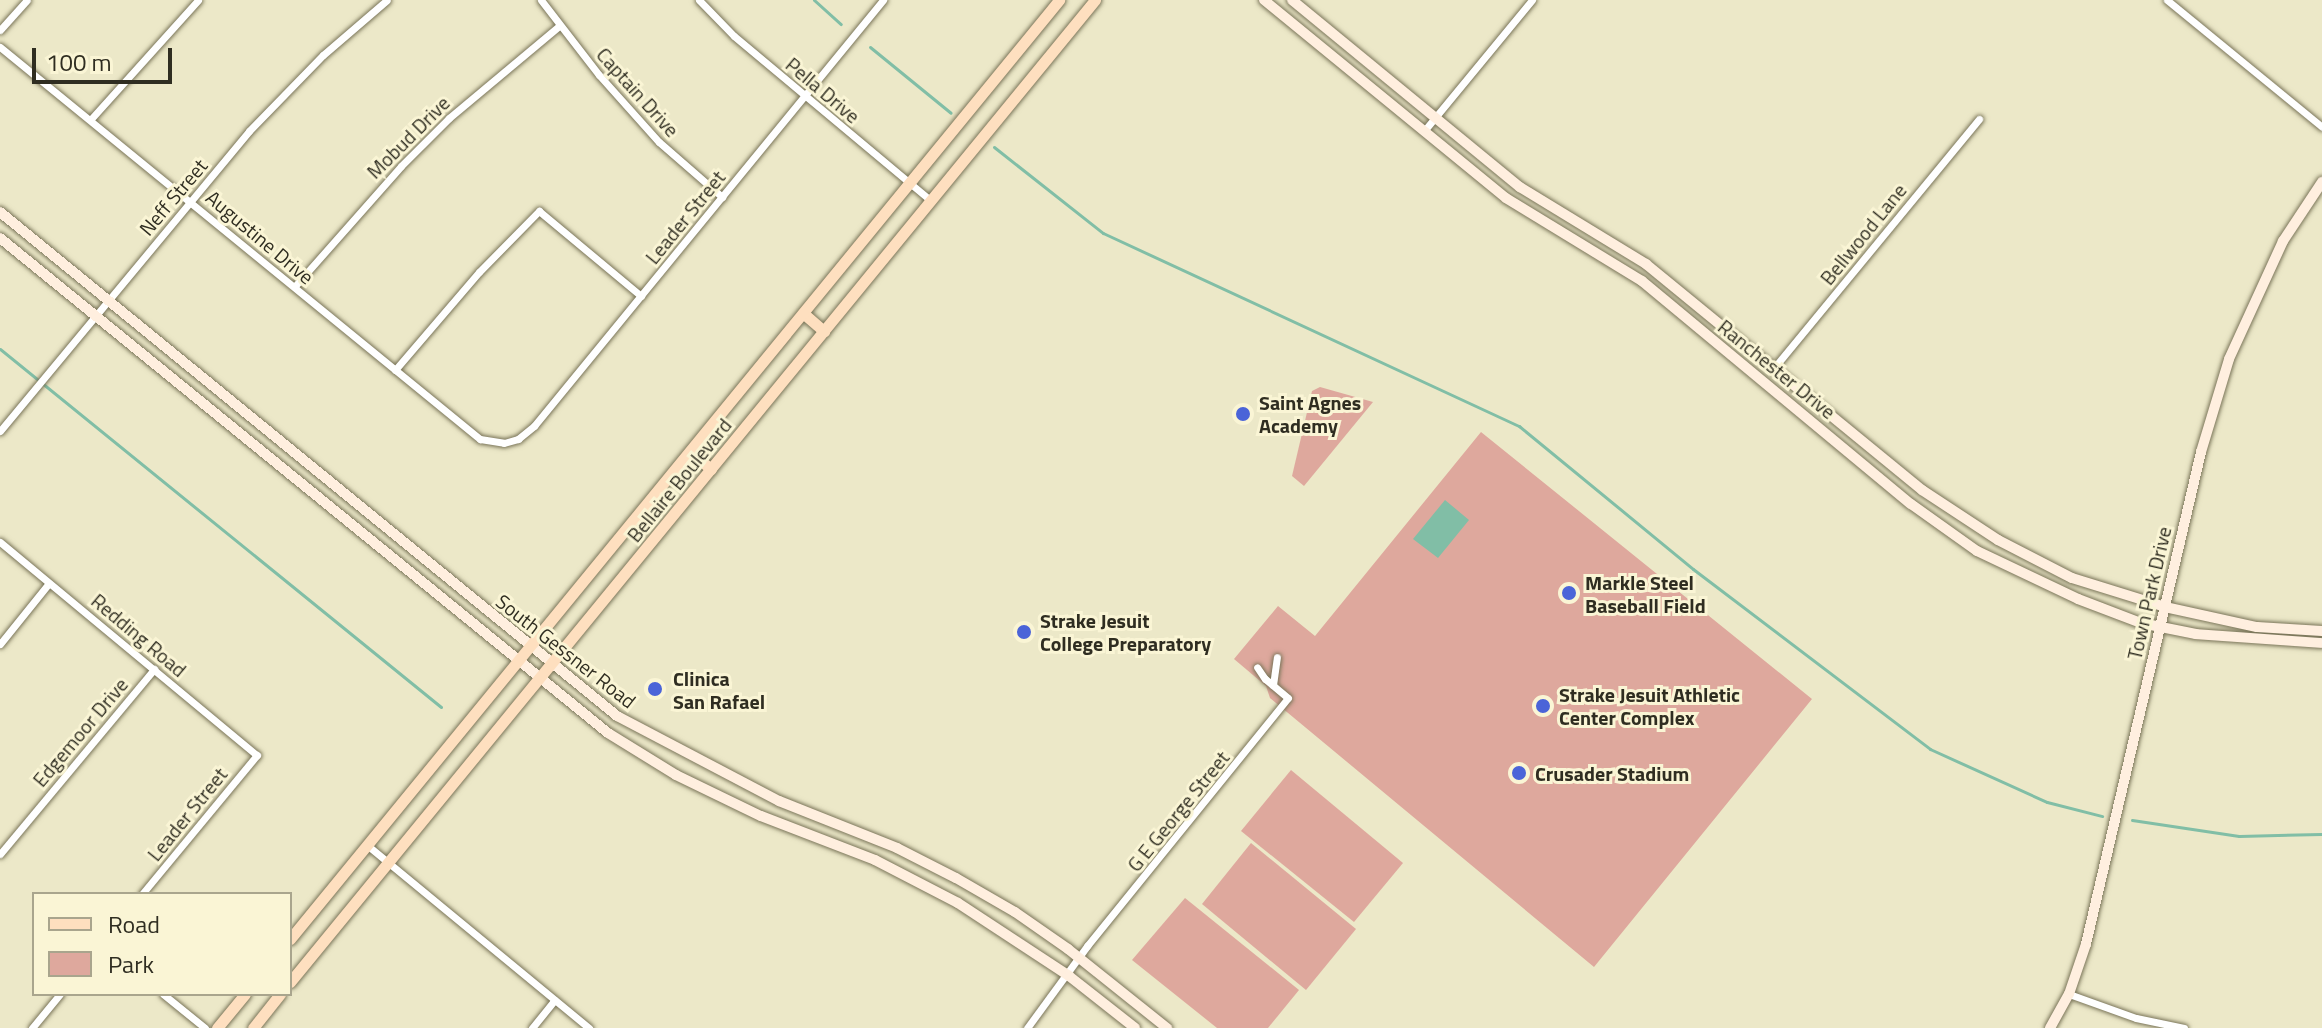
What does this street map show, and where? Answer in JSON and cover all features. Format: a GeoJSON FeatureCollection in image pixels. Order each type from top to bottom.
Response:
{"type":"FeatureCollection","features":[{"type":"Feature","properties":{"kind":"main road","name":"Bellaire Boulevard"},"geometry":{"type":"LineString","coordinates":[[292,937],[1059,0]]}},
{"type":"Feature","properties":{"kind":"main road","name":"Bellaire Boulevard"},"geometry":{"type":"LineString","coordinates":[[292,980],[1095,0]]}},
{"type":"Feature","properties":{"kind":"main road"},"geometry":{"type":"LineString","coordinates":[[803,313],[824,331]]}},
{"type":"Feature","properties":{"kind":"main road"},"geometry":{"type":"LineString","coordinates":[[690,452],[711,469]]}},
{"type":"Feature","properties":{"kind":"main road"},"geometry":{"type":"LineString","coordinates":[[217,1028],[243,996]]}},
{"type":"Feature","properties":{"kind":"main road"},"geometry":{"type":"LineString","coordinates":[[253,1028],[278,996]]}},
{"type":"Feature","properties":{"kind":"street"},"geometry":{"type":"LineString","coordinates":[[0,30],[27,0]]}},
{"type":"Feature","properties":{"kind":"street"},"geometry":{"type":"LineString","coordinates":[[91,119],[198,0]]}},
{"type":"Feature","properties":{"kind":"street","name":"Neff Street"},"geometry":{"type":"LineString","coordinates":[[0,431],[190,200],[290,87],[387,0]]}},
{"type":"Feature","properties":{"kind":"street","name":"Captain Drive"},"geometry":{"type":"LineString","coordinates":[[541,0],[559,26],[659,142],[722,197]]}},
{"type":"Feature","properties":{"kind":"street","name":"Pella Drive"},"geometry":{"type":"LineString","coordinates":[[699,0],[804,96],[931,201]]}},
{"type":"Feature","properties":{"kind":"street","name":"Leader Street"},"geometry":{"type":"LineString","coordinates":[[504,443],[518,439],[534,426],[883,0]]}},
{"type":"Feature","properties":{"kind":"street","name":"Ranchester Drive"},"geometry":{"type":"LineString","coordinates":[[1264,0],[1530,214],[1623,268],[1666,301],[1952,535],[2078,599],[2141,623],[2196,634],[2322,643]]}},
{"type":"Feature","properties":{"kind":"street","name":"Ranchester Drive"},"geometry":{"type":"LineString","coordinates":[[1292,0],[1538,199],[1624,248],[1901,472],[1944,505],[2021,554],[2072,578],[2165,607],[2257,627],[2322,631]]}},
{"type":"Feature","properties":{"kind":"street"},"geometry":{"type":"LineString","coordinates":[[1424,131],[1532,0]]}},
{"type":"Feature","properties":{"kind":"street"},"geometry":{"type":"LineString","coordinates":[[2167,0],[2322,127]]}},
{"type":"Feature","properties":{"kind":"street"},"geometry":{"type":"LineString","coordinates":[[1291,23],[1303,8]]}},
{"type":"Feature","properties":{"kind":"street","name":"Mobud Drive"},"geometry":{"type":"LineString","coordinates":[[295,286],[410,156],[497,76],[559,26]]}},
{"type":"Feature","properties":{"kind":"street","name":"Augustine Drive"},"geometry":{"type":"LineString","coordinates":[[0,47],[480,439],[504,443]]}},
{"type":"Feature","properties":{"kind":"street","name":"Bellwood Lane"},"geometry":{"type":"LineString","coordinates":[[1773,369],[1979,119]]}},
{"type":"Feature","properties":{"kind":"street","name":"Town Park Drive"},"geometry":{"type":"LineString","coordinates":[[2050,1028],[2069,994],[2086,944],[2201,452],[2229,359],[2283,241],[2322,182]]}},
{"type":"Feature","properties":{"kind":"street"},"geometry":{"type":"LineString","coordinates":[[1530,214],[1538,199]]}},
{"type":"Feature","properties":{"kind":"street"},"geometry":{"type":"LineString","coordinates":[[395,370],[479,272],[539,211],[641,296]]}},
{"type":"Feature","properties":{"kind":"street","name":"South Gessner Road"},"geometry":{"type":"LineString","coordinates":[[0,212],[550,665],[617,716],[779,801],[897,848],[956,878],[1015,912],[1167,1028]]}},
{"type":"Feature","properties":{"kind":"street","name":"South Gessner Road"},"geometry":{"type":"LineString","coordinates":[[0,238],[608,733],[676,775],[761,816],[875,860],[945,895],[999,927],[1135,1028]]}},
{"type":"Feature","properties":{"kind":"street"},"geometry":{"type":"LineString","coordinates":[[1666,301],[1676,289]]}},
{"type":"Feature","properties":{"kind":"street"},"geometry":{"type":"LineString","coordinates":[[1792,405],[1802,393]]}},
{"type":"Feature","properties":{"kind":"street"},"geometry":{"type":"LineString","coordinates":[[240,434],[252,419]]}},
{"type":"Feature","properties":{"kind":"street"},"geometry":{"type":"LineString","coordinates":[[1890,485],[1901,472]]}},
{"type":"Feature","properties":{"kind":"street"},"geometry":{"type":"LineString","coordinates":[[371,542],[384,527]]}},
{"type":"Feature","properties":{"kind":"street","name":"Redding Road"},"geometry":{"type":"LineString","coordinates":[[0,542],[257,755]]}},
{"type":"Feature","properties":{"kind":"street"},"geometry":{"type":"LineString","coordinates":[[2014,569],[2021,554]]}},
{"type":"Feature","properties":{"kind":"street"},"geometry":{"type":"LineString","coordinates":[[0,644],[49,583]]}},
{"type":"Feature","properties":{"kind":"street"},"geometry":{"type":"LineString","coordinates":[[2305,630],[2305,642]]}},
{"type":"Feature","properties":{"kind":"street","name":"G E George Street"},"geometry":{"type":"LineString","coordinates":[[1080,959],[1288,698],[1273,685],[1277,657]]}},
{"type":"Feature","properties":{"kind":"street"},"geometry":{"type":"LineString","coordinates":[[1257,667],[1273,685]]}},
{"type":"Feature","properties":{"kind":"street","name":"Edgemoor Drive"},"geometry":{"type":"LineString","coordinates":[[0,854],[154,669]]}},
{"type":"Feature","properties":{"kind":"street","name":"Leader Street"},"geometry":{"type":"LineString","coordinates":[[144,892],[257,755]]}},
{"type":"Feature","properties":{"kind":"street"},"geometry":{"type":"LineString","coordinates":[[676,775],[687,755]]}},
{"type":"Feature","properties":{"kind":"street"},"geometry":{"type":"LineString","coordinates":[[367,845],[589,1028]]}},
{"type":"Feature","properties":{"kind":"street"},"geometry":{"type":"LineString","coordinates":[[1027,1028],[1080,959]]}},
{"type":"Feature","properties":{"kind":"street"},"geometry":{"type":"LineString","coordinates":[[2069,994],[2136,1018],[2184,1028]]}},
{"type":"Feature","properties":{"kind":"street"},"geometry":{"type":"LineString","coordinates":[[32,1028],[58,996]]}},
{"type":"Feature","properties":{"kind":"street"},"geometry":{"type":"LineString","coordinates":[[165,996],[205,1028]]}},
{"type":"Feature","properties":{"kind":"street"},"geometry":{"type":"LineString","coordinates":[[532,1028],[555,1000]]}},
{"type":"Feature","properties":{"kind":"green space"},"geometry":{"type":"Polygon","coordinates":[[[1320,387],[1373,402],[1304,486],[1292,476],[1312,391],[1320,387]]]}},
{"type":"Feature","properties":{"kind":"green space","name":"Strake Jesuit Athletic Center Complex"},"geometry":{"type":"Polygon","coordinates":[[[1481,432],[1812,699],[1594,967],[1270,698],[1266,686],[1234,659],[1278,606],[1315,636],[1481,432]]]}},
{"type":"Feature","properties":{"kind":"green space"},"geometry":{"type":"Polygon","coordinates":[[[1291,770],[1403,863],[1354,922],[1241,831],[1291,770]]]}},
{"type":"Feature","properties":{"kind":"green space"},"geometry":{"type":"Polygon","coordinates":[[[1251,843],[1356,929],[1306,990],[1202,904],[1251,843]]]}},
{"type":"Feature","properties":{"kind":"green space"},"geometry":{"type":"Polygon","coordinates":[[[1185,898],[1299,990],[1268,1028],[1217,1028],[1132,960],[1185,898]]]}},
{"type":"Feature","properties":{"kind":"shaded area"},"geometry":{"type":"Polygon","coordinates":[[[1445,500],[1469,520],[1438,558],[1413,539],[1445,500]]]}},
{"type":"Feature","properties":{"kind":"waterway"},"geometry":{"type":"LineString","coordinates":[[814,0],[841,24]]}},
{"type":"Feature","properties":{"kind":"waterway"},"geometry":{"type":"LineString","coordinates":[[870,47],[951,113]]}},
{"type":"Feature","properties":{"kind":"waterway"},"geometry":{"type":"LineString","coordinates":[[994,147],[1103,233],[1519,426],[1693,569],[1930,749],[2047,802],[2102,816]]}},
{"type":"Feature","properties":{"kind":"waterway"},"geometry":{"type":"LineString","coordinates":[[0,349],[441,707]]}},
{"type":"Feature","properties":{"kind":"waterway"},"geometry":{"type":"LineString","coordinates":[[2132,820],[2239,836],[2322,834]]}},
{"type":"Feature","properties":{"kind":"place","name":"Saint Agnes Academy"},"geometry":{"type":"Point","coordinates":[1243,414]}},
{"type":"Feature","properties":{"kind":"place","name":"Markle Steel Baseball Field"},"geometry":{"type":"Point","coordinates":[1569,593]}},
{"type":"Feature","properties":{"kind":"place","name":"Strake Jesuit College Preparatory"},"geometry":{"type":"Point","coordinates":[1024,632]}},
{"type":"Feature","properties":{"kind":"place","name":"Clinica San Rafael"},"geometry":{"type":"Point","coordinates":[655,689]}},
{"type":"Feature","properties":{"kind":"place","name":"Strake Jesuit Athletic Center Complex"},"geometry":{"type":"Point","coordinates":[1543,706]}},
{"type":"Feature","properties":{"kind":"place","name":"Crusader Stadium"},"geometry":{"type":"Point","coordinates":[1519,773]}}]}
